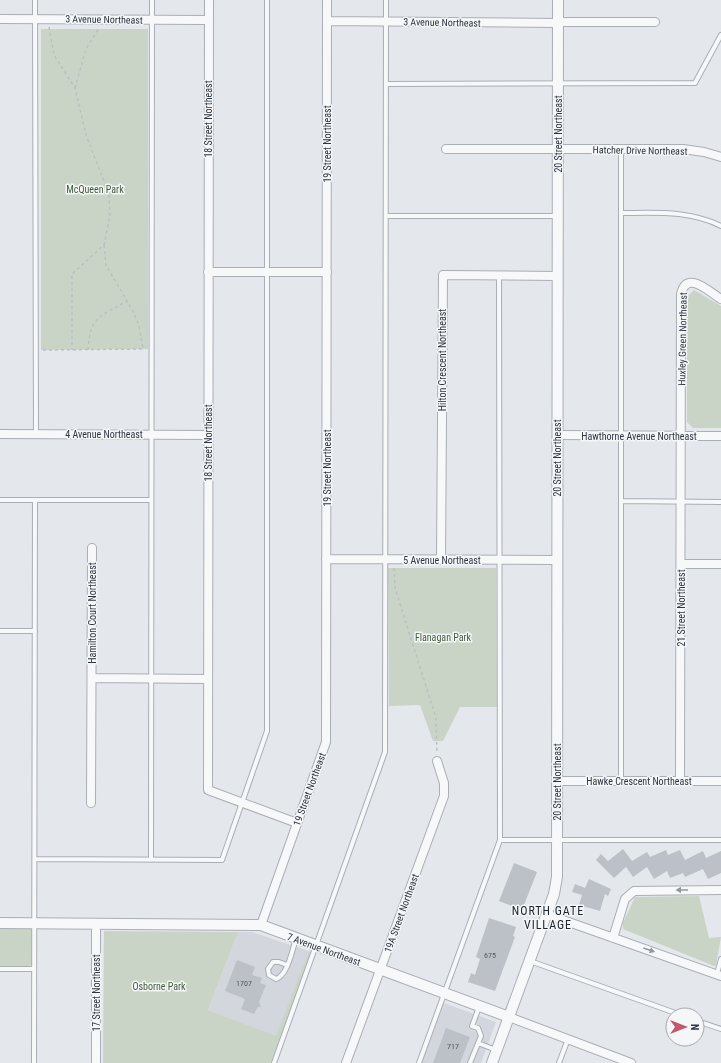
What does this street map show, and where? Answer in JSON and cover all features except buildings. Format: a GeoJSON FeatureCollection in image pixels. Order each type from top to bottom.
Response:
{"type":"FeatureCollection","features":[{"type":"Feature","properties":{"kind":"street","name":"18 Street Northeast"},"geometry":{"type":"LineString","coordinates":[[208,0],[208,790],[298,823]]}},
{"type":"Feature","properties":{"kind":"street","name":"19 Street Northeast"},"geometry":{"type":"LineString","coordinates":[[260,925],[326,742],[327,0]]}},
{"type":"Feature","properties":{"kind":"street","name":"20 Street Northeast"},"geometry":{"type":"LineString","coordinates":[[492,1063],[554,894],[557,877],[558,0]]}},
{"type":"Feature","properties":{"kind":"street","name":"3 Avenue Northeast"},"geometry":{"type":"LineString","coordinates":[[0,18],[208,20]]}},
{"type":"Feature","properties":{"kind":"street","name":"3 Avenue Northeast"},"geometry":{"type":"LineString","coordinates":[[327,21],[558,23],[655,22]]}},
{"type":"Feature","properties":{"kind":"street","name":"Hatcher Drive Northeast"},"geometry":{"type":"LineString","coordinates":[[446,149],[683,150],[704,152],[721,157]]}},
{"type":"Feature","properties":{"kind":"street"},"geometry":{"type":"LineString","coordinates":[[208,272],[327,272]]}},
{"type":"Feature","properties":{"kind":"street","name":"Hilton Crescent Northeast"},"geometry":{"type":"LineString","coordinates":[[441,559],[443,275],[558,276]]}},
{"type":"Feature","properties":{"kind":"street","name":"Huxley Green Northeast"},"geometry":{"type":"LineString","coordinates":[[681,436],[681,294],[683,288],[688,283],[695,282],[721,299]]}},
{"type":"Feature","properties":{"kind":"street","name":"4 Avenue Northeast"},"geometry":{"type":"LineString","coordinates":[[0,434],[208,435]]}},
{"type":"Feature","properties":{"kind":"street","name":"Hawthorne Avenue Northeast"},"geometry":{"type":"LineString","coordinates":[[557,435],[721,436]]}},
{"type":"Feature","properties":{"kind":"street","name":"21 Street Northeast"},"geometry":{"type":"LineString","coordinates":[[680,780],[681,436]]}},
{"type":"Feature","properties":{"kind":"street","name":"Hamilton Court Northeast"},"geometry":{"type":"LineString","coordinates":[[91,803],[92,548]]}},
{"type":"Feature","properties":{"kind":"street","name":"5 Avenue Northeast"},"geometry":{"type":"LineString","coordinates":[[326,559],[557,560]]}},
{"type":"Feature","properties":{"kind":"street"},"geometry":{"type":"LineString","coordinates":[[681,564],[721,564]]}},
{"type":"Feature","properties":{"kind":"street","name":"Hamilton Court Northeast"},"geometry":{"type":"LineString","coordinates":[[92,678],[208,679]]}},
{"type":"Feature","properties":{"kind":"street","name":"19A Street Northeast"},"geometry":{"type":"LineString","coordinates":[[346,1063],[444,796],[444,783],[437,761]]}},
{"type":"Feature","properties":{"kind":"street","name":"Hawke Crescent Northeast"},"geometry":{"type":"LineString","coordinates":[[557,781],[721,781]]}},
{"type":"Feature","properties":{"kind":"street"},"geometry":{"type":"LineString","coordinates":[[613,938],[626,899],[634,891],[721,890]]}},
{"type":"Feature","properties":{"kind":"street"},"geometry":{"type":"LineString","coordinates":[[546,914],[719,975]]}},
{"type":"Feature","properties":{"kind":"street","name":"7 Avenue Northeast"},"geometry":{"type":"LineString","coordinates":[[0,923],[260,925],[631,1063]]}},
{"type":"Feature","properties":{"kind":"street","name":"17 Street Northeast"},"geometry":{"type":"LineString","coordinates":[[96,924],[96,1063]]}},
{"type":"Feature","properties":{"kind":"lane"},"geometry":{"type":"LineString","coordinates":[[35,0],[36,434]]}},
{"type":"Feature","properties":{"kind":"lane"},"geometry":{"type":"LineString","coordinates":[[151,860],[152,0]]}},
{"type":"Feature","properties":{"kind":"lane"},"geometry":{"type":"LineString","coordinates":[[35,859],[222,860],[267,731],[267,0]]}},
{"type":"Feature","properties":{"kind":"lane"},"geometry":{"type":"LineString","coordinates":[[274,1063],[385,752],[389,560],[386,0]]}},
{"type":"Feature","properties":{"kind":"lane"},"geometry":{"type":"LineString","coordinates":[[386,84],[695,83],[721,36]]}},
{"type":"Feature","properties":{"kind":"lane"},"geometry":{"type":"LineString","coordinates":[[621,150],[621,781]]}},
{"type":"Feature","properties":{"kind":"lane"},"geometry":{"type":"LineString","coordinates":[[621,213],[682,213],[712,221],[721,226]]}},
{"type":"Feature","properties":{"kind":"lane"},"geometry":{"type":"LineString","coordinates":[[386,216],[558,216]]}},
{"type":"Feature","properties":{"kind":"lane"},"geometry":{"type":"LineString","coordinates":[[419,1063],[500,840],[498,560],[499,275]]}},
{"type":"Feature","properties":{"kind":"lane"},"geometry":{"type":"LineString","coordinates":[[0,500],[152,500]]}},
{"type":"Feature","properties":{"kind":"lane"},"geometry":{"type":"LineString","coordinates":[[34,1063],[35,500]]}},
{"type":"Feature","properties":{"kind":"lane"},"geometry":{"type":"LineString","coordinates":[[621,502],[721,502]]}},
{"type":"Feature","properties":{"kind":"lane"},"geometry":{"type":"LineString","coordinates":[[0,631],[35,631]]}},
{"type":"Feature","properties":{"kind":"lane"},"geometry":{"type":"LineString","coordinates":[[500,840],[721,840]]}},
{"type":"Feature","properties":{"kind":"lane"},"geometry":{"type":"LineString","coordinates":[[287,965],[273,962],[268,969],[269,975],[274,978],[281,977],[287,965],[296,938]]}},
{"type":"Feature","properties":{"kind":"lane"},"geometry":{"type":"LineString","coordinates":[[719,975],[721,959]]}},
{"type":"Feature","properties":{"kind":"lane"},"geometry":{"type":"LineString","coordinates":[[529,961],[665,1009]]}},
{"type":"Feature","properties":{"kind":"lane"},"geometry":{"type":"LineString","coordinates":[[0,969],[34,969]]}},
{"type":"Feature","properties":{"kind":"lane"},"geometry":{"type":"LineString","coordinates":[[470,1063],[481,1036],[478,1028],[472,1026],[479,1007]]}},
{"type":"Feature","properties":{"kind":"lane"},"geometry":{"type":"LineString","coordinates":[[705,1024],[721,1029]]}},
{"type":"Feature","properties":{"kind":"lane"},"geometry":{"type":"LineString","coordinates":[[559,1063],[568,1040]]}},
{"type":"Feature","properties":{"kind":"lane"},"geometry":{"type":"LineString","coordinates":[[478,1043],[496,1050]]}},
{"type":"Feature","properties":{"kind":"path"},"geometry":{"type":"LineString","coordinates":[[49,19],[49,35],[54,55],[75,88],[86,135],[109,194],[110,216],[104,245],[106,265],[127,301],[139,326],[143,349]]}},
{"type":"Feature","properties":{"kind":"path"},"geometry":{"type":"LineString","coordinates":[[75,88],[86,49],[104,19]]}},
{"type":"Feature","properties":{"kind":"path"},"geometry":{"type":"LineString","coordinates":[[72,350],[72,274],[104,245]]}},
{"type":"Feature","properties":{"kind":"path"},"geometry":{"type":"LineString","coordinates":[[88,350],[89,331],[96,318],[127,301]]}},
{"type":"Feature","properties":{"kind":"path"},"geometry":{"type":"LineString","coordinates":[[41,350],[148,349]]}},
{"type":"Feature","properties":{"kind":"path"},"geometry":{"type":"LineString","coordinates":[[389,560],[395,588],[436,718],[437,761]]}},
{"type":"Feature","properties":{"kind":"shaded area"},"geometry":{"type":"Polygon","coordinates":[[[238,932],[252,932],[309,951],[277,1037],[208,1010],[238,932]]]}},
{"type":"Feature","properties":{"kind":"shaded area"},"geometry":{"type":"Polygon","coordinates":[[[441,1002],[496,1022],[481,1063],[419,1063],[441,1002]]]}},
{"type":"Feature","properties":{"kind":"green space","name":"McQueen Park"},"geometry":{"type":"Polygon","coordinates":[[[41,29],[148,29],[148,349],[41,350],[41,29]]]}},
{"type":"Feature","properties":{"kind":"green space"},"geometry":{"type":"Polygon","coordinates":[[[694,290],[721,306],[721,428],[693,428],[687,422],[687,297],[694,290]]]}},
{"type":"Feature","properties":{"kind":"green space","name":"Flanagan Park"},"geometry":{"type":"Polygon","coordinates":[[[388,568],[496,568],[497,707],[460,707],[443,741],[433,741],[420,705],[389,706],[388,568]]]}},
{"type":"Feature","properties":{"kind":"green space"},"geometry":{"type":"Polygon","coordinates":[[[699,896],[709,938],[721,937],[716,965],[714,966],[623,929],[623,923],[635,897],[699,896]]]}},
{"type":"Feature","properties":{"kind":"green space"},"geometry":{"type":"Polygon","coordinates":[[[32,927],[32,964],[28,967],[0,967],[0,928],[32,927]]]}},
{"type":"Feature","properties":{"kind":"green space","name":"Osborne Park"},"geometry":{"type":"Polygon","coordinates":[[[104,931],[238,932],[208,1010],[276,1036],[309,951],[313,953],[271,1063],[103,1063],[104,931]]]}},
{"type":"Feature","properties":{"kind":"district","name":"NORTH GATE VILLAGE"},"geometry":{"type":"Point","coordinates":[548,918]}}]}
